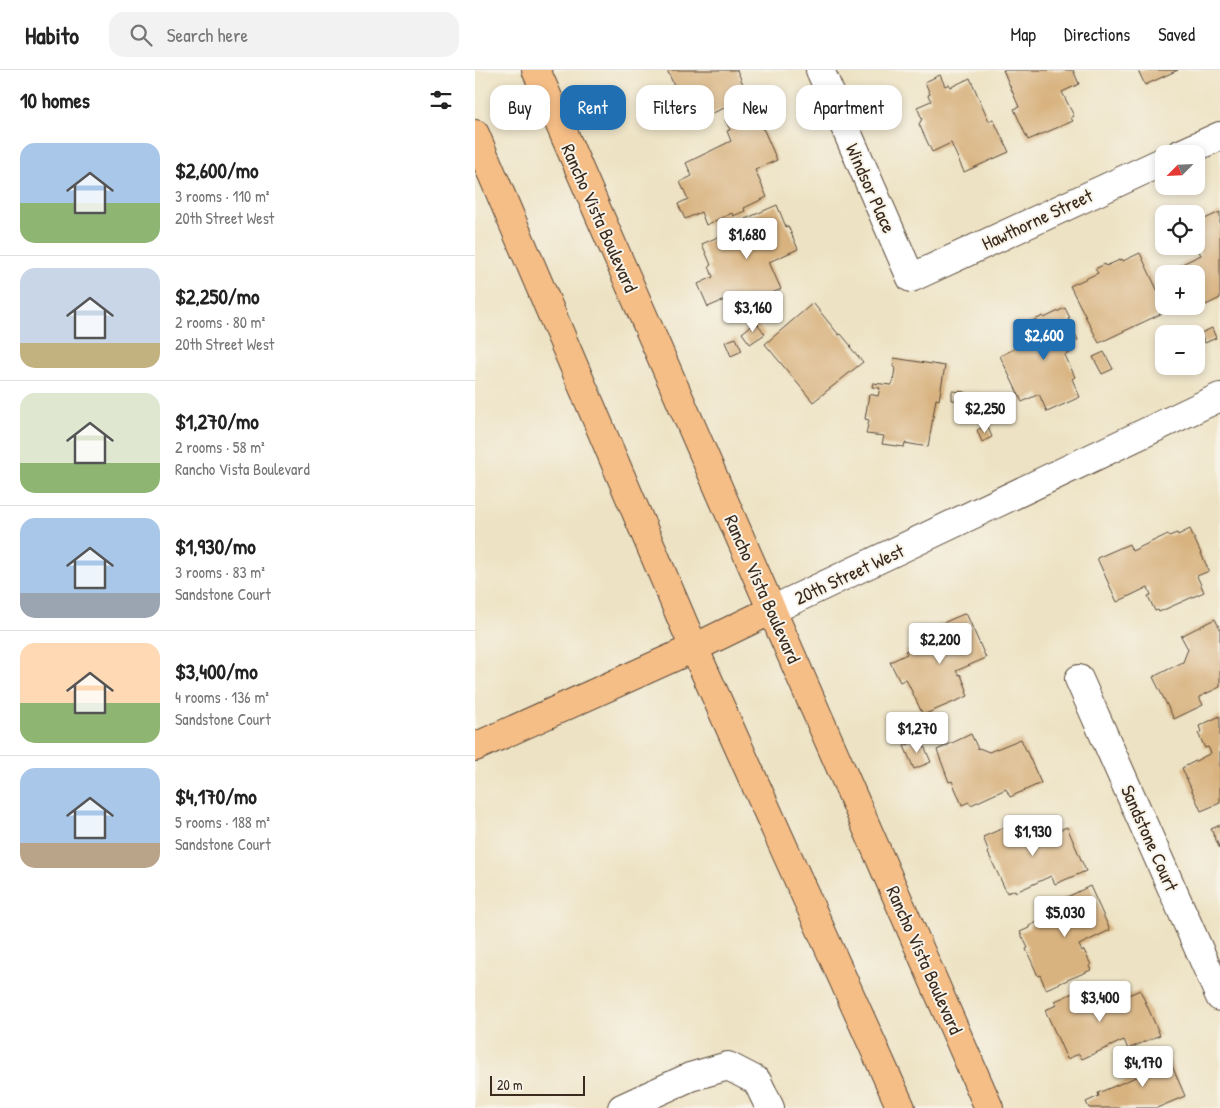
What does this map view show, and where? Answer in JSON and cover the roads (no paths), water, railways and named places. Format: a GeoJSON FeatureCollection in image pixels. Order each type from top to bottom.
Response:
{"type":"FeatureCollection","features":[{"type":"Feature","properties":{"kind":"main road","name":"Rancho Vista Boulevard"},"geometry":{"type":"LineString","coordinates":[[536,70],[989,1108]]}},
{"type":"Feature","properties":{"kind":"main road"},"geometry":{"type":"LineString","coordinates":[[475,134],[694,648],[901,1108]]}},
{"type":"Feature","properties":{"kind":"main road","name":"20th Street West"},"geometry":{"type":"LineString","coordinates":[[475,747],[694,648],[772,610]]}},
{"type":"Feature","properties":{"kind":"street","name":"Windsor Place"},"geometry":{"type":"LineString","coordinates":[[820,70],[911,278]]}},
{"type":"Feature","properties":{"kind":"street"},"geometry":{"type":"LineString","coordinates":[[1200,145],[1220,136]]}},
{"type":"Feature","properties":{"kind":"street","name":"Hawthorne Street"},"geometry":{"type":"LineString","coordinates":[[911,278],[1155,165]]}},
{"type":"Feature","properties":{"kind":"street","name":"20th Street West"},"geometry":{"type":"LineString","coordinates":[[772,610],[1220,397]]}},
{"type":"Feature","properties":{"kind":"street","name":"Sandstone Court"},"geometry":{"type":"LineString","coordinates":[[1079,679],[1220,997]]}},
{"type":"Feature","properties":{"kind":"street"},"geometry":{"type":"LineString","coordinates":[[622,1108],[690,1077],[728,1066],[757,1081],[770,1108]]}}]}
